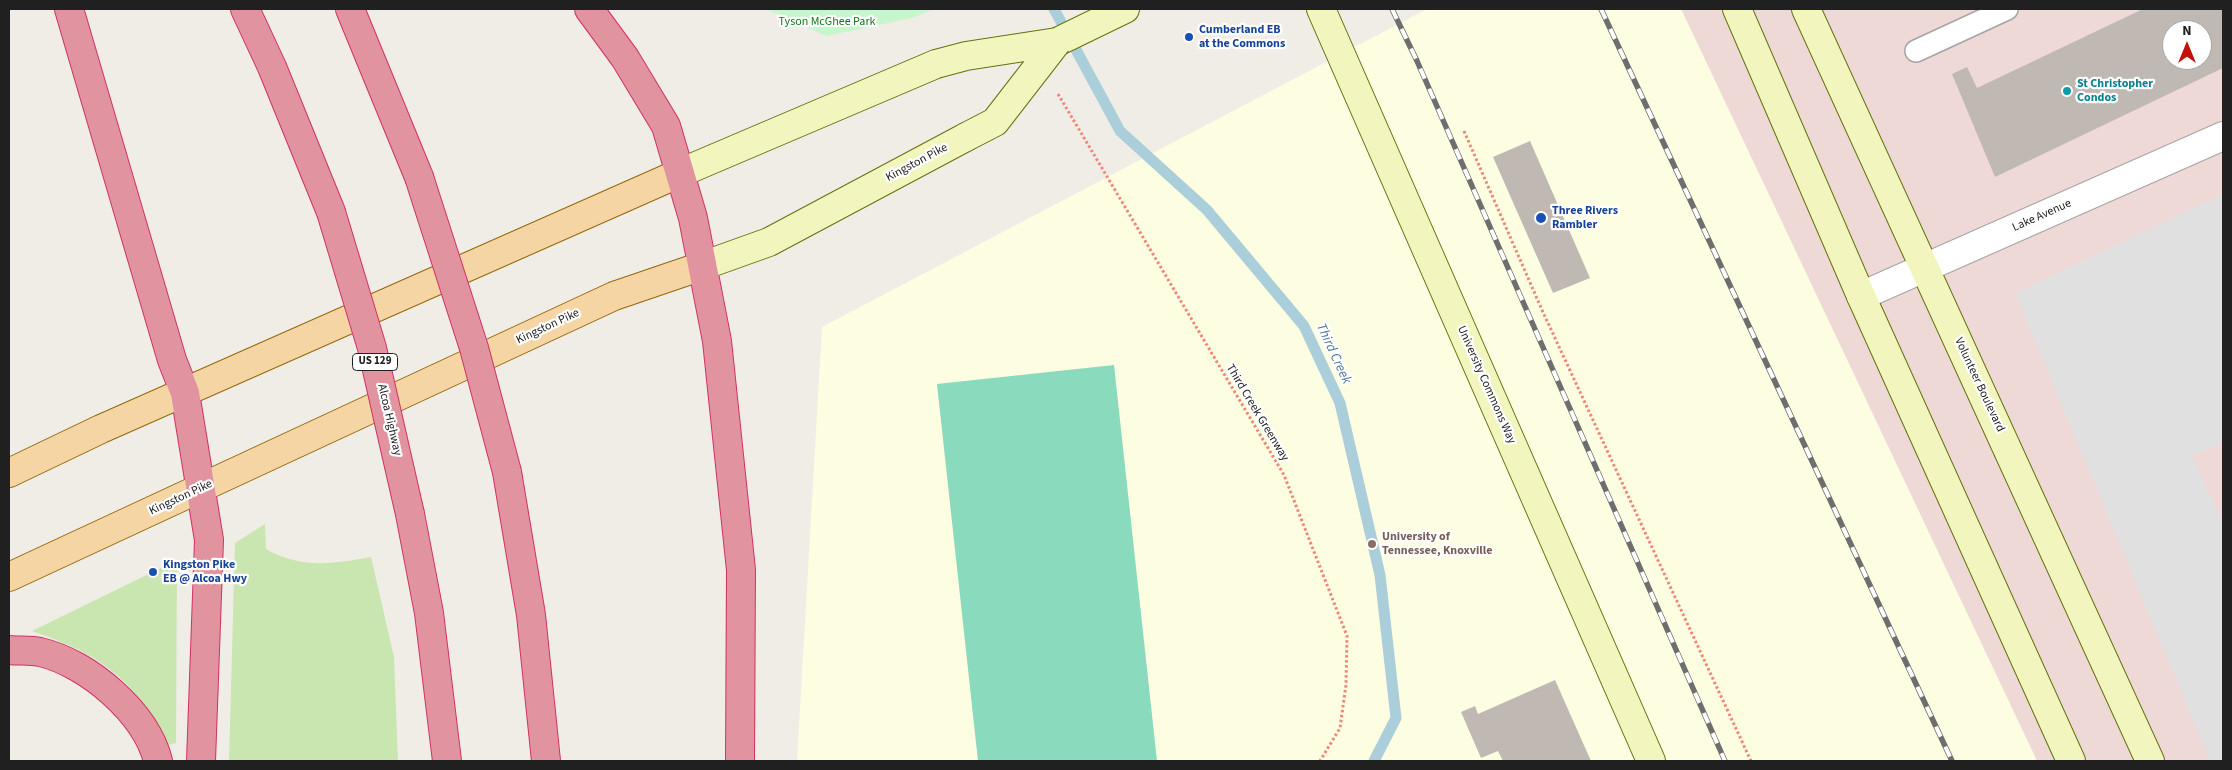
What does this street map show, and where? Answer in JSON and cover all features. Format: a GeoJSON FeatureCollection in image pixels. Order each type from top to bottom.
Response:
{"type":"FeatureCollection","features":[{"type":"Feature","properties":{"kind":"highway"},"geometry":{"type":"LineString","coordinates":[[70,9],[172,360],[185,393],[209,540],[201,761]]}},
{"type":"Feature","properties":{"kind":"highway","name":"Alcoa Highway"},"geometry":{"type":"LineString","coordinates":[[245,9],[272,67],[331,212],[372,348],[410,514],[429,613],[445,755]]}},
{"type":"Feature","properties":{"kind":"highway"},"geometry":{"type":"LineString","coordinates":[[350,9],[419,176],[474,348],[507,472],[531,614],[546,761]]}},
{"type":"Feature","properties":{"kind":"highway"},"geometry":{"type":"LineString","coordinates":[[588,9],[625,58],[666,126],[693,218],[718,350],[741,570],[740,761]]}},
{"type":"Feature","properties":{"kind":"highway"},"geometry":{"type":"LineString","coordinates":[[9,650],[40,652],[71,664],[124,702],[146,732],[158,761]]}},
{"type":"Feature","properties":{"kind":"main road","name":"Kingston Pike"},"geometry":{"type":"LineString","coordinates":[[9,473],[680,173]]}},
{"type":"Feature","properties":{"kind":"main road","name":"Kingston Pike"},"geometry":{"type":"LineString","coordinates":[[9,577],[614,296],[702,266]]}},
{"type":"Feature","properties":{"kind":"street","name":"Kingston Pike"},"geometry":{"type":"LineString","coordinates":[[680,173],[936,64],[966,56],[1057,42],[1125,9]]}},
{"type":"Feature","properties":{"kind":"street","name":"University Commons Way"},"geometry":{"type":"LineString","coordinates":[[1321,9],[1651,761]]}},
{"type":"Feature","properties":{"kind":"street"},"geometry":{"type":"LineString","coordinates":[[1737,9],[1861,296],[2071,761]]}},
{"type":"Feature","properties":{"kind":"street","name":"Volunteer Boulevard"},"geometry":{"type":"LineString","coordinates":[[1806,9],[2150,761]]}},
{"type":"Feature","properties":{"kind":"street","name":"Kingston Pike"},"geometry":{"type":"LineString","coordinates":[[702,266],[769,242],[995,122],[1057,42]]}},
{"type":"Feature","properties":{"kind":"street","name":"Lake Avenue"},"geometry":{"type":"LineString","coordinates":[[1861,296],[2223,136]]}},
{"type":"Feature","properties":{"kind":"lane"},"geometry":{"type":"LineString","coordinates":[[1916,51],[2007,9]]}},
{"type":"Feature","properties":{"kind":"path","name":"Third Creek Greenway"},"geometry":{"type":"LineString","coordinates":[[1060,98],[1284,475],[1347,636],[1346,684],[1340,728],[1320,761]]}},
{"type":"Feature","properties":{"kind":"path"},"geometry":{"type":"LineString","coordinates":[[1464,132],[1542,310],[1751,761]]}},
{"type":"Feature","properties":{"kind":"shaded area","name":"University of Tennessee, Knoxville"},"geometry":{"type":"Polygon","coordinates":[[[1427,9],[1681,9],[2037,761],[797,761],[822,327],[1427,9]]]}},
{"type":"Feature","properties":{"kind":"shaded area"},"geometry":{"type":"Polygon","coordinates":[[[1681,9],[2223,9],[2223,761],[2037,761],[1681,9]]]}},
{"type":"Feature","properties":{"kind":"shaded area"},"geometry":{"type":"Polygon","coordinates":[[[2223,194],[2223,443],[2191,456],[2223,522],[2223,761],[2210,761],[2015,293],[2223,194]]]}},
{"type":"Feature","properties":{"kind":"green space","name":"Tyson McGhee Park"},"geometry":{"type":"Polygon","coordinates":[[[766,9],[934,9],[912,18],[826,36],[766,9]]]}},
{"type":"Feature","properties":{"kind":"green space"},"geometry":{"type":"Polygon","coordinates":[[[1114,365],[1157,761],[978,761],[937,384],[1114,365]]]}},
{"type":"Feature","properties":{"kind":"green space"},"geometry":{"type":"Polygon","coordinates":[[[265,524],[266,549],[292,560],[330,563],[371,557],[394,657],[398,761],[229,761],[235,543],[265,524]]]}},
{"type":"Feature","properties":{"kind":"green space"},"geometry":{"type":"Polygon","coordinates":[[[167,565],[177,566],[176,743],[168,745],[139,698],[123,680],[87,654],[32,631],[167,565]]]}},
{"type":"Feature","properties":{"kind":"building","name":"St Christopher Condos"},"geometry":{"type":"Polygon","coordinates":[[[2143,9],[2223,9],[2223,68],[1995,177],[1952,74],[1967,67],[1977,88],[2143,9]]]}},
{"type":"Feature","properties":{"kind":"building","name":"Three Rivers Rambler"},"geometry":{"type":"Polygon","coordinates":[[[1530,141],[1590,278],[1553,293],[1493,157],[1530,141]]]}},
{"type":"Feature","properties":{"kind":"building"},"geometry":{"type":"Polygon","coordinates":[[[1555,680],[1591,761],[1503,761],[1498,751],[1481,758],[1461,712],[1475,706],[1478,714],[1555,680]]]}},
{"type":"Feature","properties":{"kind":"waterway","name":"Third Creek"},"geometry":{"type":"LineString","coordinates":[[1054,9],[1120,131],[1207,210],[1304,326],[1340,403],[1380,575],[1396,718],[1374,761]]}},
{"type":"Feature","properties":{"kind":"railway"},"geometry":{"type":"LineString","coordinates":[[1392,9],[1417,61],[1725,761]]}},
{"type":"Feature","properties":{"kind":"railway"},"geometry":{"type":"LineString","coordinates":[[1601,9],[1952,761]]}},
{"type":"Feature","properties":{"kind":"place","name":"Cumberland EB at the Commons"},"geometry":{"type":"Point","coordinates":[1189,37]}},
{"type":"Feature","properties":{"kind":"place","name":"St Christopher Condos"},"geometry":{"type":"Point","coordinates":[2067,91]}},
{"type":"Feature","properties":{"kind":"place","name":"Three Rivers Rambler"},"geometry":{"type":"Point","coordinates":[1541,218]}},
{"type":"Feature","properties":{"kind":"place","name":"University of Tennessee, Knoxville"},"geometry":{"type":"Point","coordinates":[1372,544]}},
{"type":"Feature","properties":{"kind":"place","name":"Kingston Pike EB @ Alcoa Hwy"},"geometry":{"type":"Point","coordinates":[153,572]}}]}
